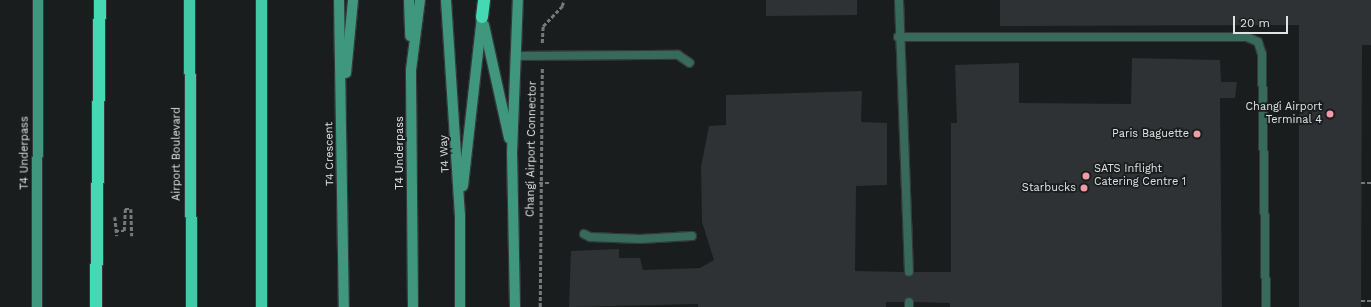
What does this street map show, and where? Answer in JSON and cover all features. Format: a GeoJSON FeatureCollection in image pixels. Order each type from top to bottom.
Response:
{"type":"FeatureCollection","features":[{"type":"Feature","properties":{"kind":"highway"},"geometry":{"type":"LineString","coordinates":[[96,307],[100,0]]}},
{"type":"Feature","properties":{"kind":"highway","name":"Airport Boulevard"},"geometry":{"type":"LineString","coordinates":[[190,0],[191,307]]}},
{"type":"Feature","properties":{"kind":"highway"},"geometry":{"type":"LineString","coordinates":[[260,307],[261,0]]}},
{"type":"Feature","properties":{"kind":"highway"},"geometry":{"type":"LineString","coordinates":[[482,17],[484,0]]}},
{"type":"Feature","properties":{"kind":"main road","name":"T4 Underpass"},"geometry":{"type":"LineString","coordinates":[[37,307],[38,0]]}},
{"type":"Feature","properties":{"kind":"main road","name":"T4 Crescent"},"geometry":{"type":"LineString","coordinates":[[339,0],[344,307]]}},
{"type":"Feature","properties":{"kind":"main road"},"geometry":{"type":"LineString","coordinates":[[341,117],[353,0]]}},
{"type":"Feature","properties":{"kind":"main road"},"geometry":{"type":"LineString","coordinates":[[409,0],[411,70]]}},
{"type":"Feature","properties":{"kind":"main road","name":"T4 Underpass"},"geometry":{"type":"LineString","coordinates":[[413,307],[411,70],[420,0]]}},
{"type":"Feature","properties":{"kind":"main road","name":"T4 Way"},"geometry":{"type":"LineString","coordinates":[[446,0],[460,215],[460,307]]}},
{"type":"Feature","properties":{"kind":"main road"},"geometry":{"type":"LineString","coordinates":[[515,307],[512,153],[518,0]]}},
{"type":"Feature","properties":{"kind":"main road"},"geometry":{"type":"LineString","coordinates":[[460,215],[482,17]]}},
{"type":"Feature","properties":{"kind":"main road"},"geometry":{"type":"LineString","coordinates":[[482,17],[512,153]]}},
{"type":"Feature","properties":{"kind":"lane"},"geometry":{"type":"LineString","coordinates":[[899,0],[898,37],[909,272]]}},
{"type":"Feature","properties":{"kind":"lane"},"geometry":{"type":"LineString","coordinates":[[898,37],[1247,36],[1258,42],[1262,54],[1266,307]]}},
{"type":"Feature","properties":{"kind":"lane"},"geometry":{"type":"LineString","coordinates":[[515,56],[678,55],[690,64]]}},
{"type":"Feature","properties":{"kind":"lane"},"geometry":{"type":"LineString","coordinates":[[584,234],[590,238],[692,236]]}},
{"type":"Feature","properties":{"kind":"path","name":"Changi Airport Connector"},"geometry":{"type":"LineString","coordinates":[[540,307],[539,183],[543,26],[562,6],[564,0]]}},
{"type":"Feature","properties":{"kind":"path"},"geometry":{"type":"LineString","coordinates":[[539,183],[551,184]]}},
{"type":"Feature","properties":{"kind":"path"},"geometry":{"type":"LineString","coordinates":[[1361,183],[1371,183]]}},
{"type":"Feature","properties":{"kind":"path"},"geometry":{"type":"LineString","coordinates":[[115,231],[124,231],[125,209],[131,209],[132,236]]}},
{"type":"Feature","properties":{"kind":"path"},"geometry":{"type":"LineString","coordinates":[[115,217],[117,236]]}},
{"type":"Feature","properties":{"kind":"path"},"geometry":{"type":"LineString","coordinates":[[1361,301],[1371,301]]}},
{"type":"Feature","properties":{"kind":"building"},"geometry":{"type":"Polygon","coordinates":[[[766,0],[857,0],[857,15],[766,16],[766,0]]]}},
{"type":"Feature","properties":{"kind":"building","name":"Changi Airport Terminal 4"},"geometry":{"type":"Polygon","coordinates":[[[1000,0],[1371,0],[1371,45],[1362,45],[1361,307],[1299,307],[1299,25],[1000,26],[1000,0]]]}},
{"type":"Feature","properties":{"kind":"building","name":"SATS Inflight Catering Centre 1"},"geometry":{"type":"Polygon","coordinates":[[[1132,58],[1220,60],[1221,82],[1237,82],[1235,98],[1220,98],[1222,307],[950,307],[950,303],[914,302],[909,297],[904,302],[886,302],[886,307],[698,307],[698,304],[569,307],[571,251],[619,249],[619,258],[640,258],[643,270],[700,268],[714,260],[702,222],[701,167],[709,126],[726,125],[726,95],[862,91],[861,122],[887,123],[887,185],[856,186],[855,271],[903,272],[910,277],[914,272],[951,272],[951,123],[957,123],[955,65],[1019,63],[1019,103],[1131,104],[1132,58]]]}},
{"type":"Feature","properties":{"kind":"place","name":"Changi Airport Terminal 4"},"geometry":{"type":"Point","coordinates":[1330,114]}},
{"type":"Feature","properties":{"kind":"place","name":"Paris Baguette"},"geometry":{"type":"Point","coordinates":[1197,134]}},
{"type":"Feature","properties":{"kind":"place","name":"SATS Inflight Catering Centre 1"},"geometry":{"type":"Point","coordinates":[1086,176]}},
{"type":"Feature","properties":{"kind":"place","name":"Starbucks"},"geometry":{"type":"Point","coordinates":[1084,188]}}]}
